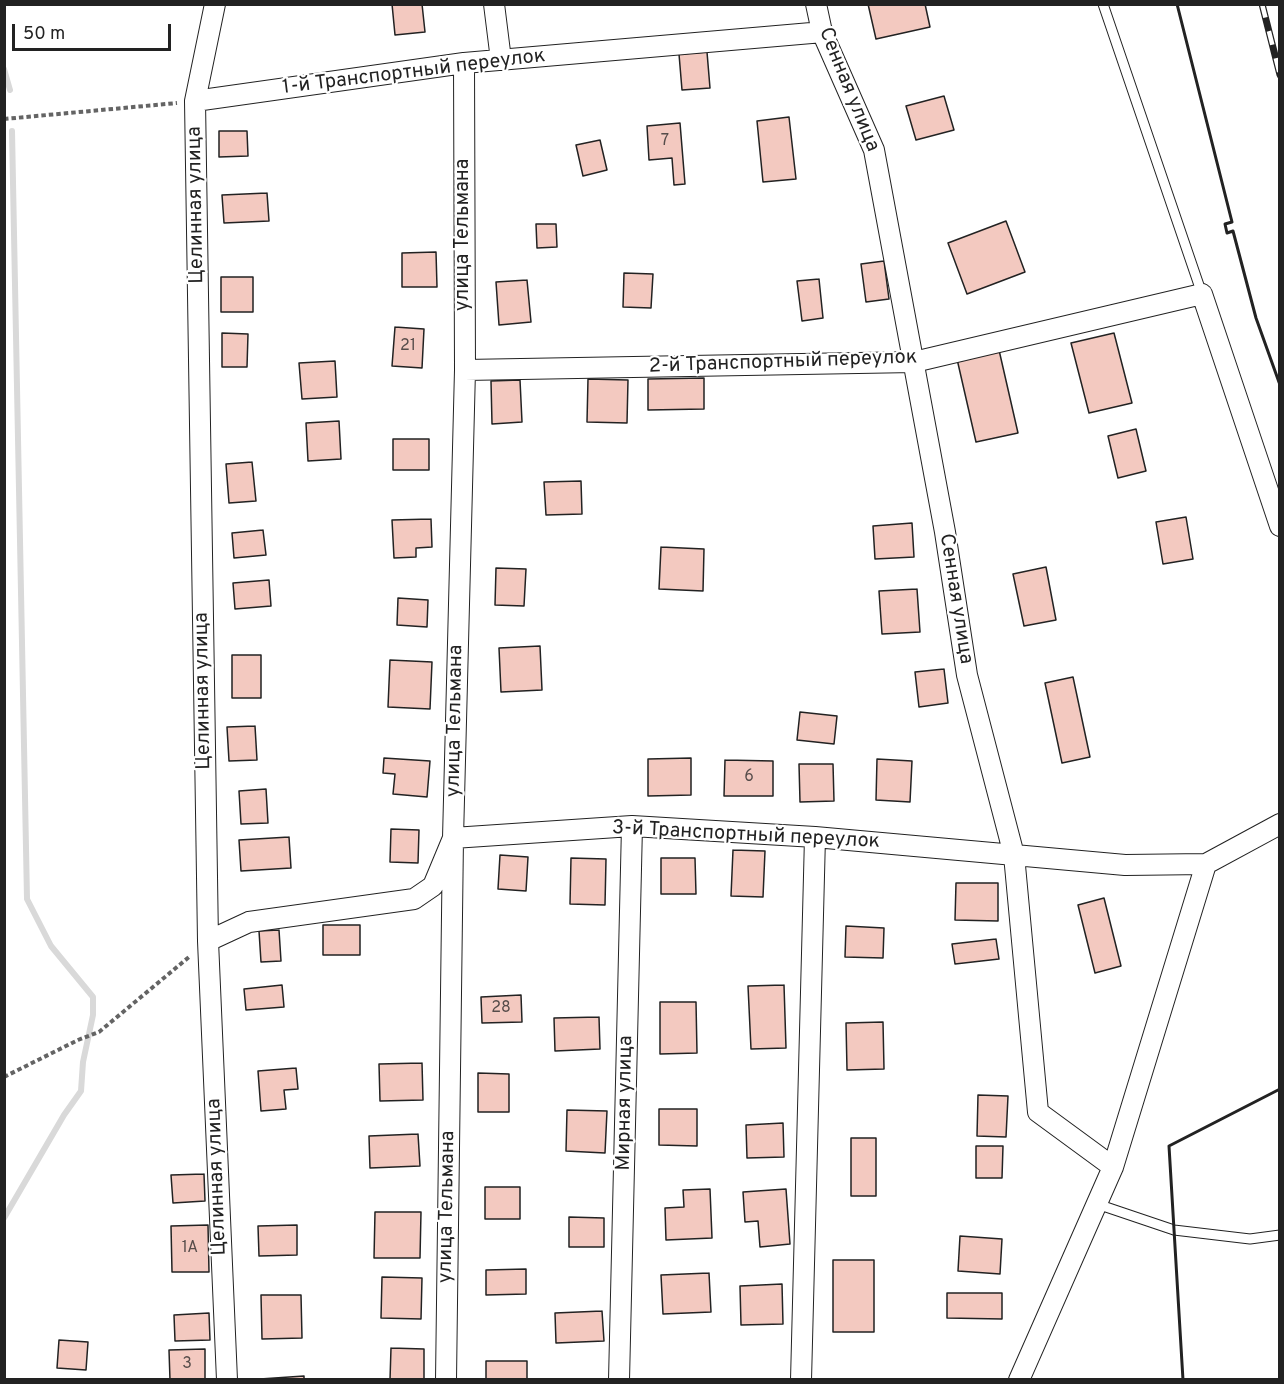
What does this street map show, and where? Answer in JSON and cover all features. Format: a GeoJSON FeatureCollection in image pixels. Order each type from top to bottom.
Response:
{"type":"FeatureCollection","features":[{"type":"Feature","properties":{"kind":"street","name":"Целинная улица"},"geometry":{"type":"LineString","coordinates":[[215,4],[195,101],[208,941],[227,1380]]}},
{"type":"Feature","properties":{"kind":"street"},"geometry":{"type":"LineString","coordinates":[[494,4],[501,60]]}},
{"type":"Feature","properties":{"kind":"street","name":"Сенная улица"},"geometry":{"type":"LineString","coordinates":[[816,4],[822,32],[874,150],[945,532],[967,675],[1014,855],[1038,1112],[1113,1167]]}},
{"type":"Feature","properties":{"kind":"street","name":"1-й Транспортный переулок"},"geometry":{"type":"LineString","coordinates":[[195,101],[464,63],[822,32]]}},
{"type":"Feature","properties":{"kind":"street","name":"улица Тельмана"},"geometry":{"type":"LineString","coordinates":[[446,1380],[453,838],[465,370],[464,63]]}},
{"type":"Feature","properties":{"kind":"street"},"geometry":{"type":"LineString","coordinates":[[1202,294],[1280,526]]}},
{"type":"Feature","properties":{"kind":"street","name":"2-й Транспортный переулок"},"geometry":{"type":"LineString","coordinates":[[465,370],[914,362],[1202,294]]}},
{"type":"Feature","properties":{"kind":"street","name":"3-й Транспортный переулок"},"geometry":{"type":"LineString","coordinates":[[453,838],[632,826],[815,837],[1125,866],[1206,864],[1280,824]]}},
{"type":"Feature","properties":{"kind":"street","name":"Мирная улица"},"geometry":{"type":"LineString","coordinates":[[619,1380],[632,826]]}},
{"type":"Feature","properties":{"kind":"street"},"geometry":{"type":"LineString","coordinates":[[801,1380],[815,837]]}},
{"type":"Feature","properties":{"kind":"street"},"geometry":{"type":"LineString","coordinates":[[208,941],[249,922],[414,899],[434,886],[453,838]]}},
{"type":"Feature","properties":{"kind":"street"},"geometry":{"type":"LineString","coordinates":[[1019,1380],[1113,1167],[1206,864]]}},
{"type":"Feature","properties":{"kind":"lane"},"geometry":{"type":"LineString","coordinates":[[1103,4],[1202,294]]}},
{"type":"Feature","properties":{"kind":"lane"},"geometry":{"type":"LineString","coordinates":[[1097,1204],[1174,1230],[1250,1239],[1280,1235]]}},
{"type":"Feature","properties":{"kind":"path"},"geometry":{"type":"LineString","coordinates":[[4,119],[195,101]]}},
{"type":"Feature","properties":{"kind":"path"},"geometry":{"type":"LineString","coordinates":[[4,1077],[99,1032],[208,941]]}},
{"type":"Feature","properties":{"kind":"building"},"geometry":{"type":"Polygon","coordinates":[[[392,4],[422,4],[425,32],[395,35],[392,4]]]}},
{"type":"Feature","properties":{"kind":"building"},"geometry":{"type":"Polygon","coordinates":[[[868,4],[925,4],[930,27],[876,39],[868,4]]]}},
{"type":"Feature","properties":{"kind":"building"},"geometry":{"type":"Polygon","coordinates":[[[707,52],[710,88],[682,90],[679,54],[707,52]]]}},
{"type":"Feature","properties":{"kind":"building"},"geometry":{"type":"Polygon","coordinates":[[[944,96],[954,130],[916,140],[906,106],[944,96]]]}},
{"type":"Feature","properties":{"kind":"building"},"geometry":{"type":"Polygon","coordinates":[[[789,117],[796,179],[763,182],[757,121],[789,117]]]}},
{"type":"Feature","properties":{"kind":"building"},"geometry":{"type":"Polygon","coordinates":[[[680,123],[685,184],[674,185],[672,158],[649,160],[647,126],[680,123]]]}},
{"type":"Feature","properties":{"kind":"building"},"geometry":{"type":"Polygon","coordinates":[[[219,131],[247,131],[248,156],[219,157],[219,131]]]}},
{"type":"Feature","properties":{"kind":"building"},"geometry":{"type":"Polygon","coordinates":[[[600,140],[607,170],[583,176],[576,145],[600,140]]]}},
{"type":"Feature","properties":{"kind":"building"},"geometry":{"type":"Polygon","coordinates":[[[267,193],[269,221],[224,223],[222,195],[267,193]]]}},
{"type":"Feature","properties":{"kind":"building"},"geometry":{"type":"Polygon","coordinates":[[[1006,221],[1025,272],[967,294],[948,243],[1006,221]]]}},
{"type":"Feature","properties":{"kind":"building"},"geometry":{"type":"Polygon","coordinates":[[[536,224],[556,224],[557,247],[537,248],[536,224]]]}},
{"type":"Feature","properties":{"kind":"building"},"geometry":{"type":"Polygon","coordinates":[[[436,252],[437,287],[402,287],[402,253],[436,252]]]}},
{"type":"Feature","properties":{"kind":"building"},"geometry":{"type":"Polygon","coordinates":[[[884,261],[889,299],[866,302],[861,264],[884,261]]]}},
{"type":"Feature","properties":{"kind":"building"},"geometry":{"type":"Polygon","coordinates":[[[624,273],[653,274],[651,308],[623,307],[624,273]]]}},
{"type":"Feature","properties":{"kind":"building"},"geometry":{"type":"Polygon","coordinates":[[[221,277],[253,277],[253,312],[221,312],[221,277]]]}},
{"type":"Feature","properties":{"kind":"building"},"geometry":{"type":"Polygon","coordinates":[[[819,279],[823,318],[802,321],[797,281],[819,279]]]}},
{"type":"Feature","properties":{"kind":"building"},"geometry":{"type":"Polygon","coordinates":[[[527,280],[531,322],[499,325],[496,282],[527,280]]]}},
{"type":"Feature","properties":{"kind":"building"},"geometry":{"type":"Polygon","coordinates":[[[395,327],[424,329],[422,368],[392,366],[395,327]]]}},
{"type":"Feature","properties":{"kind":"building"},"geometry":{"type":"Polygon","coordinates":[[[222,333],[248,334],[247,367],[222,367],[222,333]]]}},
{"type":"Feature","properties":{"kind":"building"},"geometry":{"type":"Polygon","coordinates":[[[1114,333],[1132,403],[1089,413],[1071,343],[1114,333]]]}},
{"type":"Feature","properties":{"kind":"building"},"geometry":{"type":"Polygon","coordinates":[[[999,350],[1018,433],[976,442],[957,359],[999,350]]]}},
{"type":"Feature","properties":{"kind":"building"},"geometry":{"type":"Polygon","coordinates":[[[335,361],[337,397],[302,399],[299,363],[335,361]]]}},
{"type":"Feature","properties":{"kind":"building"},"geometry":{"type":"Polygon","coordinates":[[[704,378],[704,409],[648,410],[648,379],[704,378]]]}},
{"type":"Feature","properties":{"kind":"building"},"geometry":{"type":"Polygon","coordinates":[[[588,379],[628,380],[627,423],[587,422],[588,379]]]}},
{"type":"Feature","properties":{"kind":"building"},"geometry":{"type":"Polygon","coordinates":[[[520,380],[522,422],[492,424],[491,381],[520,380]]]}},
{"type":"Feature","properties":{"kind":"building"},"geometry":{"type":"Polygon","coordinates":[[[339,421],[341,459],[308,461],[306,423],[339,421]]]}},
{"type":"Feature","properties":{"kind":"building"},"geometry":{"type":"Polygon","coordinates":[[[1136,429],[1146,471],[1118,478],[1108,436],[1136,429]]]}},
{"type":"Feature","properties":{"kind":"building"},"geometry":{"type":"Polygon","coordinates":[[[393,439],[429,439],[429,470],[393,470],[393,439]]]}},
{"type":"Feature","properties":{"kind":"building"},"geometry":{"type":"Polygon","coordinates":[[[252,462],[256,501],[229,503],[226,464],[252,462]]]}},
{"type":"Feature","properties":{"kind":"building"},"geometry":{"type":"Polygon","coordinates":[[[581,481],[582,514],[546,515],[544,482],[581,481]]]}},
{"type":"Feature","properties":{"kind":"building"},"geometry":{"type":"Polygon","coordinates":[[[1186,517],[1193,559],[1163,564],[1156,522],[1186,517]]]}},
{"type":"Feature","properties":{"kind":"building"},"geometry":{"type":"Polygon","coordinates":[[[431,519],[432,547],[416,548],[416,557],[394,558],[392,520],[431,519]]]}},
{"type":"Feature","properties":{"kind":"building"},"geometry":{"type":"Polygon","coordinates":[[[912,523],[914,557],[875,559],[873,526],[912,523]]]}},
{"type":"Feature","properties":{"kind":"building"},"geometry":{"type":"Polygon","coordinates":[[[263,530],[266,555],[234,558],[232,533],[263,530]]]}},
{"type":"Feature","properties":{"kind":"building"},"geometry":{"type":"Polygon","coordinates":[[[661,547],[704,549],[703,591],[659,589],[661,547]]]}},
{"type":"Feature","properties":{"kind":"building"},"geometry":{"type":"Polygon","coordinates":[[[1046,567],[1056,620],[1024,626],[1013,574],[1046,567]]]}},
{"type":"Feature","properties":{"kind":"building"},"geometry":{"type":"Polygon","coordinates":[[[496,568],[526,569],[524,606],[495,605],[496,568]]]}},
{"type":"Feature","properties":{"kind":"building"},"geometry":{"type":"Polygon","coordinates":[[[269,580],[271,606],[235,609],[233,583],[269,580]]]}},
{"type":"Feature","properties":{"kind":"building"},"geometry":{"type":"Polygon","coordinates":[[[917,589],[920,632],[882,634],[879,591],[917,589]]]}},
{"type":"Feature","properties":{"kind":"building"},"geometry":{"type":"Polygon","coordinates":[[[398,598],[428,600],[427,627],[397,625],[398,598]]]}},
{"type":"Feature","properties":{"kind":"building"},"geometry":{"type":"Polygon","coordinates":[[[540,646],[542,690],[501,692],[499,648],[540,646]]]}},
{"type":"Feature","properties":{"kind":"building"},"geometry":{"type":"Polygon","coordinates":[[[232,655],[261,655],[261,698],[232,698],[232,655]]]}},
{"type":"Feature","properties":{"kind":"building"},"geometry":{"type":"Polygon","coordinates":[[[390,660],[432,662],[430,709],[388,707],[390,660]]]}},
{"type":"Feature","properties":{"kind":"building"},"geometry":{"type":"Polygon","coordinates":[[[944,669],[948,703],[919,707],[915,672],[944,669]]]}},
{"type":"Feature","properties":{"kind":"building"},"geometry":{"type":"Polygon","coordinates":[[[1073,677],[1090,757],[1062,763],[1045,683],[1073,677]]]}},
{"type":"Feature","properties":{"kind":"building"},"geometry":{"type":"Polygon","coordinates":[[[800,712],[837,716],[834,744],[797,740],[800,712]]]}},
{"type":"Feature","properties":{"kind":"building"},"geometry":{"type":"Polygon","coordinates":[[[255,726],[257,760],[229,761],[227,727],[255,726]]]}},
{"type":"Feature","properties":{"kind":"building"},"geometry":{"type":"Polygon","coordinates":[[[384,758],[430,761],[427,797],[393,794],[395,774],[383,773],[384,758]]]}},
{"type":"Feature","properties":{"kind":"building"},"geometry":{"type":"Polygon","coordinates":[[[691,758],[691,795],[648,796],[648,759],[691,758]]]}},
{"type":"Feature","properties":{"kind":"building"},"geometry":{"type":"Polygon","coordinates":[[[877,759],[912,761],[910,802],[876,800],[877,759]]]}},
{"type":"Feature","properties":{"kind":"building"},"geometry":{"type":"Polygon","coordinates":[[[725,760],[773,761],[773,796],[724,796],[725,760]]]}},
{"type":"Feature","properties":{"kind":"building"},"geometry":{"type":"Polygon","coordinates":[[[799,764],[833,764],[834,801],[800,802],[799,764]]]}},
{"type":"Feature","properties":{"kind":"building"},"geometry":{"type":"Polygon","coordinates":[[[266,789],[268,823],[241,824],[239,791],[266,789]]]}},
{"type":"Feature","properties":{"kind":"building"},"geometry":{"type":"Polygon","coordinates":[[[391,829],[419,830],[418,863],[390,862],[391,829]]]}},
{"type":"Feature","properties":{"kind":"building"},"geometry":{"type":"Polygon","coordinates":[[[289,837],[291,868],[241,871],[239,840],[289,837]]]}},
{"type":"Feature","properties":{"kind":"building"},"geometry":{"type":"Polygon","coordinates":[[[733,850],[765,851],[763,897],[731,896],[733,850]]]}},
{"type":"Feature","properties":{"kind":"building"},"geometry":{"type":"Polygon","coordinates":[[[500,855],[528,857],[526,891],[498,889],[500,855]]]}},
{"type":"Feature","properties":{"kind":"building"},"geometry":{"type":"Polygon","coordinates":[[[571,858],[606,859],[605,905],[570,904],[571,858]]]}},
{"type":"Feature","properties":{"kind":"building"},"geometry":{"type":"Polygon","coordinates":[[[661,858],[695,858],[696,894],[661,894],[661,858]]]}},
{"type":"Feature","properties":{"kind":"building"},"geometry":{"type":"Polygon","coordinates":[[[956,883],[998,883],[998,921],[955,920],[956,883]]]}},
{"type":"Feature","properties":{"kind":"building"},"geometry":{"type":"Polygon","coordinates":[[[1104,898],[1121,966],[1095,973],[1078,905],[1104,898]]]}},
{"type":"Feature","properties":{"kind":"building"},"geometry":{"type":"Polygon","coordinates":[[[323,925],[360,925],[360,955],[323,955],[323,925]]]}},
{"type":"Feature","properties":{"kind":"building"},"geometry":{"type":"Polygon","coordinates":[[[846,926],[884,928],[883,958],[845,957],[846,926]]]}},
{"type":"Feature","properties":{"kind":"building"},"geometry":{"type":"Polygon","coordinates":[[[279,930],[281,961],[261,962],[259,931],[279,930]]]}},
{"type":"Feature","properties":{"kind":"building"},"geometry":{"type":"Polygon","coordinates":[[[996,939],[999,959],[955,964],[952,944],[996,939]]]}},
{"type":"Feature","properties":{"kind":"building"},"geometry":{"type":"Polygon","coordinates":[[[282,985],[284,1007],[246,1010],[244,989],[282,985]]]}},
{"type":"Feature","properties":{"kind":"building"},"geometry":{"type":"Polygon","coordinates":[[[784,985],[786,1048],[751,1049],[748,986],[784,985]]]}},
{"type":"Feature","properties":{"kind":"building"},"geometry":{"type":"Polygon","coordinates":[[[521,995],[522,1022],[482,1023],[481,997],[521,995]]]}},
{"type":"Feature","properties":{"kind":"building"},"geometry":{"type":"Polygon","coordinates":[[[660,1002],[696,1002],[697,1053],[660,1054],[660,1002]]]}},
{"type":"Feature","properties":{"kind":"building"},"geometry":{"type":"Polygon","coordinates":[[[599,1017],[600,1049],[555,1051],[554,1018],[599,1017]]]}},
{"type":"Feature","properties":{"kind":"building"},"geometry":{"type":"Polygon","coordinates":[[[883,1022],[884,1069],[847,1070],[846,1023],[883,1022]]]}},
{"type":"Feature","properties":{"kind":"building"},"geometry":{"type":"Polygon","coordinates":[[[422,1063],[423,1100],[380,1101],[379,1064],[422,1063]]]}},
{"type":"Feature","properties":{"kind":"building"},"geometry":{"type":"Polygon","coordinates":[[[296,1068],[298,1089],[284,1090],[286,1109],[261,1111],[258,1071],[296,1068]]]}},
{"type":"Feature","properties":{"kind":"building"},"geometry":{"type":"Polygon","coordinates":[[[478,1073],[509,1074],[509,1112],[478,1112],[478,1073]]]}},
{"type":"Feature","properties":{"kind":"building"},"geometry":{"type":"Polygon","coordinates":[[[978,1095],[1008,1096],[1006,1137],[977,1136],[978,1095]]]}},
{"type":"Feature","properties":{"kind":"building"},"geometry":{"type":"Polygon","coordinates":[[[659,1109],[697,1109],[697,1146],[659,1145],[659,1109]]]}},
{"type":"Feature","properties":{"kind":"building"},"geometry":{"type":"Polygon","coordinates":[[[567,1110],[607,1111],[605,1153],[566,1151],[567,1110]]]}},
{"type":"Feature","properties":{"kind":"building"},"geometry":{"type":"Polygon","coordinates":[[[783,1123],[784,1157],[747,1158],[746,1125],[783,1123]]]}},
{"type":"Feature","properties":{"kind":"building"},"geometry":{"type":"Polygon","coordinates":[[[418,1134],[420,1166],[370,1168],[369,1136],[418,1134]]]}},
{"type":"Feature","properties":{"kind":"building"},"geometry":{"type":"Polygon","coordinates":[[[851,1138],[876,1138],[876,1196],[851,1196],[851,1138]]]}},
{"type":"Feature","properties":{"kind":"building"},"geometry":{"type":"Polygon","coordinates":[[[976,1146],[1003,1146],[1002,1178],[976,1178],[976,1146]]]}},
{"type":"Feature","properties":{"kind":"building"},"geometry":{"type":"Polygon","coordinates":[[[204,1174],[205,1201],[173,1203],[171,1175],[204,1174]]]}},
{"type":"Feature","properties":{"kind":"building"},"geometry":{"type":"Polygon","coordinates":[[[485,1187],[520,1187],[520,1219],[485,1219],[485,1187]]]}},
{"type":"Feature","properties":{"kind":"building"},"geometry":{"type":"Polygon","coordinates":[[[710,1189],[712,1238],[666,1240],[665,1208],[684,1207],[683,1190],[710,1189]]]}},
{"type":"Feature","properties":{"kind":"building"},"geometry":{"type":"Polygon","coordinates":[[[786,1189],[790,1244],[760,1247],[758,1221],[745,1222],[743,1192],[786,1189]]]}},
{"type":"Feature","properties":{"kind":"building"},"geometry":{"type":"Polygon","coordinates":[[[375,1212],[421,1212],[420,1258],[374,1258],[375,1212]]]}},
{"type":"Feature","properties":{"kind":"building"},"geometry":{"type":"Polygon","coordinates":[[[569,1217],[604,1218],[604,1247],[569,1247],[569,1217]]]}},
{"type":"Feature","properties":{"kind":"building"},"geometry":{"type":"Polygon","coordinates":[[[208,1225],[209,1272],[172,1272],[171,1226],[208,1225]]]}},
{"type":"Feature","properties":{"kind":"building"},"geometry":{"type":"Polygon","coordinates":[[[297,1225],[297,1255],[259,1256],[258,1226],[297,1225]]]}},
{"type":"Feature","properties":{"kind":"building"},"geometry":{"type":"Polygon","coordinates":[[[960,1236],[1002,1239],[1000,1274],[958,1271],[960,1236]]]}},
{"type":"Feature","properties":{"kind":"building"},"geometry":{"type":"Polygon","coordinates":[[[833,1260],[874,1260],[874,1332],[833,1332],[833,1260]]]}},
{"type":"Feature","properties":{"kind":"building"},"geometry":{"type":"Polygon","coordinates":[[[526,1269],[526,1294],[486,1295],[486,1270],[526,1269]]]}},
{"type":"Feature","properties":{"kind":"building"},"geometry":{"type":"Polygon","coordinates":[[[709,1273],[711,1312],[663,1314],[661,1275],[709,1273]]]}},
{"type":"Feature","properties":{"kind":"building"},"geometry":{"type":"Polygon","coordinates":[[[382,1277],[422,1278],[421,1319],[381,1318],[382,1277]]]}},
{"type":"Feature","properties":{"kind":"building"},"geometry":{"type":"Polygon","coordinates":[[[782,1284],[783,1324],[741,1325],[740,1286],[782,1284]]]}},
{"type":"Feature","properties":{"kind":"building"},"geometry":{"type":"Polygon","coordinates":[[[947,1293],[1002,1293],[1002,1319],[947,1318],[947,1293]]]}},
{"type":"Feature","properties":{"kind":"building"},"geometry":{"type":"Polygon","coordinates":[[[261,1295],[301,1295],[302,1338],[262,1339],[261,1295]]]}},
{"type":"Feature","properties":{"kind":"building"},"geometry":{"type":"Polygon","coordinates":[[[602,1311],[604,1341],[556,1343],[555,1313],[602,1311]]]}},
{"type":"Feature","properties":{"kind":"building"},"geometry":{"type":"Polygon","coordinates":[[[209,1313],[210,1340],[175,1341],[174,1315],[209,1313]]]}},
{"type":"Feature","properties":{"kind":"building"},"geometry":{"type":"Polygon","coordinates":[[[59,1340],[88,1342],[86,1370],[57,1368],[59,1340]]]}},
{"type":"Feature","properties":{"kind":"building"},"geometry":{"type":"Polygon","coordinates":[[[391,1348],[424,1349],[424,1380],[390,1380],[391,1348]]]}},
{"type":"Feature","properties":{"kind":"building"},"geometry":{"type":"Polygon","coordinates":[[[205,1349],[205,1380],[170,1380],[169,1350],[205,1349]]]}},
{"type":"Feature","properties":{"kind":"building"},"geometry":{"type":"Polygon","coordinates":[[[486,1361],[527,1361],[527,1380],[486,1380],[486,1361]]]}},
{"type":"Feature","properties":{"kind":"building"},"geometry":{"type":"Polygon","coordinates":[[[304,1376],[304,1380],[260,1380],[260,1379],[304,1376]]]}},
{"type":"Feature","properties":{"kind":"waterway"},"geometry":{"type":"LineString","coordinates":[[4,69],[10,90]]}},
{"type":"Feature","properties":{"kind":"waterway"},"geometry":{"type":"LineString","coordinates":[[4,1218],[64,1115],[81,1091],[83,1062],[93,1015],[93,997],[51,946],[27,899],[12,131]]}},
{"type":"Feature","properties":{"kind":"railway"},"geometry":{"type":"LineString","coordinates":[[1262,4],[1280,75]]}},
{"type":"Feature","properties":{"kind":"wall"},"geometry":{"type":"LineString","coordinates":[[1177,4],[1232,222],[1225,224],[1227,233],[1233,231],[1256,318],[1280,385]]}},
{"type":"Feature","properties":{"kind":"wall"},"geometry":{"type":"LineString","coordinates":[[1183,1380],[1169,1146],[1280,1089]]}}]}
